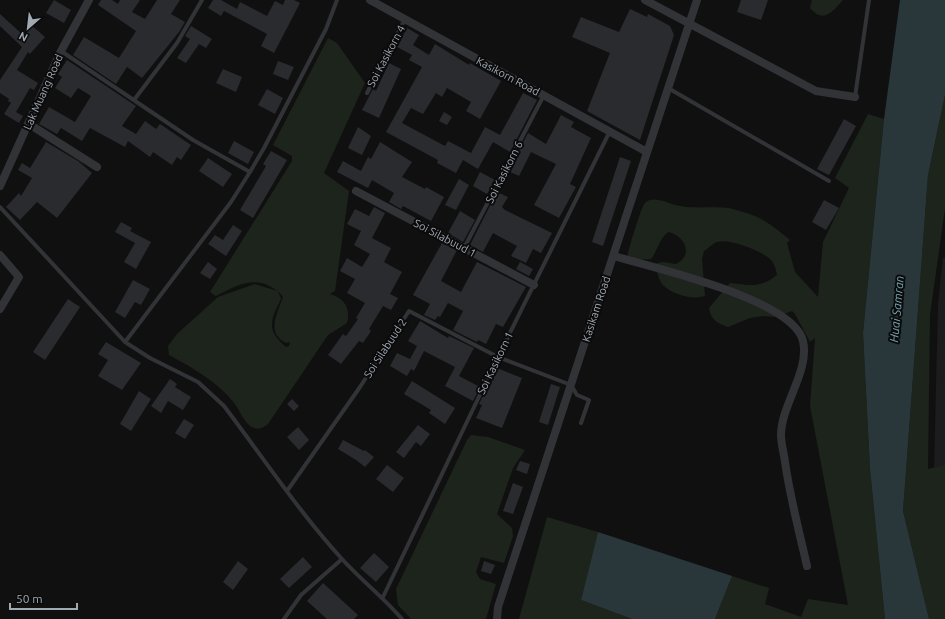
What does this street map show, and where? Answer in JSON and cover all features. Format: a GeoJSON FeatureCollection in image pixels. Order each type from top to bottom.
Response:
{"type":"FeatureCollection","features":[{"type":"Feature","properties":{"kind":"street","name":"Lak Muang Road"},"geometry":{"type":"LineString","coordinates":[[0,186],[62,51],[89,0]]}},
{"type":"Feature","properties":{"kind":"street","name":"Kasikorn Road"},"geometry":{"type":"LineString","coordinates":[[370,0],[647,152]]}},
{"type":"Feature","properties":{"kind":"street"},"geometry":{"type":"LineString","coordinates":[[645,0],[816,91],[855,98]]}},
{"type":"Feature","properties":{"kind":"street","name":"Kasikam Road"},"geometry":{"type":"LineString","coordinates":[[497,619],[498,607],[697,0]]}},
{"type":"Feature","properties":{"kind":"street"},"geometry":{"type":"LineString","coordinates":[[28,124],[97,167]]}},
{"type":"Feature","properties":{"kind":"street","name":"Soi Silabuud 1"},"geometry":{"type":"LineString","coordinates":[[356,191],[534,285]]}},
{"type":"Feature","properties":{"kind":"street"},"geometry":{"type":"LineString","coordinates":[[0,255],[19,277],[0,309]]}},
{"type":"Feature","properties":{"kind":"street"},"geometry":{"type":"LineString","coordinates":[[614,256],[745,296],[788,320],[798,330],[803,341],[803,361],[787,406],[781,434],[789,489],[807,566]]}},
{"type":"Feature","properties":{"kind":"lane"},"geometry":{"type":"LineString","coordinates":[[134,100],[177,43],[202,0]]}},
{"type":"Feature","properties":{"kind":"lane"},"geometry":{"type":"LineString","coordinates":[[125,342],[231,202],[250,172],[326,29],[337,0]]}},
{"type":"Feature","properties":{"kind":"lane"},"geometry":{"type":"LineString","coordinates":[[855,98],[869,0]]}},
{"type":"Feature","properties":{"kind":"lane","name":"Soi Kasikorn 4"},"geometry":{"type":"LineString","coordinates":[[367,93],[405,19]]}},
{"type":"Feature","properties":{"kind":"lane"},"geometry":{"type":"LineString","coordinates":[[62,51],[193,140],[250,172]]}},
{"type":"Feature","properties":{"kind":"lane"},"geometry":{"type":"LineString","coordinates":[[668,88],[828,181]]}},
{"type":"Feature","properties":{"kind":"lane","name":"Soi Kasikorn 6"},"geometry":{"type":"LineString","coordinates":[[464,249],[544,95]]}},
{"type":"Feature","properties":{"kind":"lane","name":"Soi Kasikorn 1"},"geometry":{"type":"LineString","coordinates":[[383,597],[498,357],[610,131]]}},
{"type":"Feature","properties":{"kind":"lane"},"geometry":{"type":"LineString","coordinates":[[0,207],[125,342],[150,358],[198,382],[213,394],[224,406],[287,491],[342,559],[383,597],[402,619]]}},
{"type":"Feature","properties":{"kind":"lane","name":"Soi Silabuud 2"},"geometry":{"type":"LineString","coordinates":[[287,491],[360,387],[409,311],[498,357],[571,385]]}},
{"type":"Feature","properties":{"kind":"lane"},"geometry":{"type":"LineString","coordinates":[[571,385],[577,395],[589,400],[581,423]]}},
{"type":"Feature","properties":{"kind":"lane"},"geometry":{"type":"LineString","coordinates":[[284,619],[301,595],[342,559]]}},
{"type":"Feature","properties":{"kind":"shaded area"},"geometry":{"type":"Polygon","coordinates":[[[812,0],[843,0],[835,9],[824,16],[815,13],[810,8],[812,0]]]}},
{"type":"Feature","properties":{"kind":"shaded area"},"geometry":{"type":"Polygon","coordinates":[[[328,38],[337,43],[365,83],[324,173],[349,191],[335,291],[330,294],[339,298],[345,304],[348,313],[347,323],[328,335],[268,424],[258,429],[248,424],[235,404],[213,382],[196,370],[169,355],[168,346],[177,334],[218,297],[255,284],[277,291],[262,283],[254,282],[239,285],[216,296],[210,292],[292,161],[292,156],[273,145],[328,38]],[[278,291],[281,299],[274,313],[272,325],[275,335],[286,347],[289,346],[290,342],[286,343],[280,339],[276,334],[275,329],[276,316],[283,297],[278,291]]]}},
{"type":"Feature","properties":{"kind":"shaded area"},"geometry":{"type":"Polygon","coordinates":[[[945,95],[945,208],[930,315],[928,469],[945,465],[945,619],[929,619],[903,511],[928,175],[945,95]]]}},
{"type":"Feature","properties":{"kind":"shaded area"},"geometry":{"type":"Polygon","coordinates":[[[868,114],[884,119],[863,333],[870,469],[885,619],[715,619],[732,576],[769,588],[765,604],[801,617],[808,599],[848,605],[810,406],[815,338],[810,342],[792,311],[776,317],[763,316],[750,318],[728,327],[718,322],[711,315],[709,308],[730,283],[755,285],[765,282],[777,275],[772,261],[761,253],[746,246],[730,242],[717,242],[704,251],[702,259],[705,296],[689,297],[677,294],[667,289],[660,281],[654,264],[663,262],[676,264],[682,260],[686,250],[682,240],[678,236],[668,232],[651,259],[635,260],[627,258],[632,239],[643,206],[648,201],[653,200],[686,207],[729,208],[755,216],[778,230],[790,240],[787,243],[795,272],[818,297],[823,242],[849,188],[835,178],[868,114]]]}},
{"type":"Feature","properties":{"kind":"shaded area"},"geometry":{"type":"Polygon","coordinates":[[[943,258],[945,258],[945,493],[934,472],[938,304],[943,258]]]}},
{"type":"Feature","properties":{"kind":"shaded area"},"geometry":{"type":"Polygon","coordinates":[[[471,435],[488,437],[525,450],[513,468],[497,514],[512,528],[513,536],[504,563],[481,557],[476,572],[480,579],[496,584],[486,619],[411,619],[398,605],[396,589],[467,440],[471,435]]]}},
{"type":"Feature","properties":{"kind":"shaded area"},"geometry":{"type":"Polygon","coordinates":[[[547,517],[598,532],[581,600],[632,619],[519,619],[547,517]]]}},
{"type":"Feature","properties":{"kind":"water","name":"Huai Samran"},"geometry":{"type":"Polygon","coordinates":[[[900,0],[945,0],[945,95],[928,175],[903,511],[929,619],[885,619],[870,469],[863,333],[884,119],[900,0]]]}},
{"type":"Feature","properties":{"kind":"water"},"geometry":{"type":"Polygon","coordinates":[[[598,532],[732,576],[715,619],[632,619],[581,600],[598,532]]]}},
{"type":"Feature","properties":{"kind":"building"},"geometry":{"type":"Polygon","coordinates":[[[54,0],[71,10],[64,23],[46,13],[54,0]]]}},
{"type":"Feature","properties":{"kind":"building"},"geometry":{"type":"Polygon","coordinates":[[[101,0],[112,0],[118,4],[120,0],[140,0],[132,12],[145,19],[157,0],[180,0],[171,14],[185,22],[179,32],[142,78],[127,67],[116,84],[73,55],[84,37],[119,58],[136,31],[98,5],[101,0]]]}},
{"type":"Feature","properties":{"kind":"building"},"geometry":{"type":"Polygon","coordinates":[[[213,0],[221,0],[237,9],[240,2],[267,16],[275,1],[283,5],[285,0],[294,0],[300,3],[274,53],[261,46],[267,34],[224,11],[221,16],[208,8],[213,0]]]}},
{"type":"Feature","properties":{"kind":"building"},"geometry":{"type":"Polygon","coordinates":[[[741,0],[768,0],[761,20],[737,12],[741,0]]]}},
{"type":"Feature","properties":{"kind":"building"},"geometry":{"type":"Polygon","coordinates":[[[630,9],[647,17],[648,14],[670,26],[674,35],[640,140],[587,111],[610,53],[572,37],[581,17],[619,32],[630,9]]]}},
{"type":"Feature","properties":{"kind":"building"},"geometry":{"type":"Polygon","coordinates":[[[0,14],[22,34],[30,24],[45,37],[30,54],[28,52],[17,70],[38,83],[34,90],[30,88],[16,112],[23,116],[19,123],[4,114],[11,103],[8,101],[9,99],[0,93],[0,80],[22,47],[0,26],[0,14]]]}},
{"type":"Feature","properties":{"kind":"building"},"geometry":{"type":"Polygon","coordinates":[[[191,26],[212,39],[206,48],[199,44],[186,63],[177,58],[190,39],[185,36],[191,26]]]}},
{"type":"Feature","properties":{"kind":"building"},"geometry":{"type":"Polygon","coordinates":[[[407,28],[419,35],[413,45],[429,55],[435,44],[469,65],[470,63],[501,81],[480,119],[466,111],[471,102],[447,88],[442,97],[436,93],[423,114],[411,108],[402,123],[445,146],[448,141],[471,153],[485,127],[500,135],[523,93],[537,100],[510,152],[493,142],[478,169],[463,160],[456,173],[437,163],[438,160],[386,132],[422,67],[409,60],[412,55],[397,47],[407,28]]]}},
{"type":"Feature","properties":{"kind":"building"},"geometry":{"type":"Polygon","coordinates":[[[67,60],[136,106],[122,126],[136,134],[145,121],[156,129],[160,124],[191,145],[181,160],[177,157],[172,165],[153,152],[150,157],[128,141],[125,147],[90,128],[82,141],[61,128],[57,134],[39,124],[49,107],[75,122],[91,96],[78,88],[71,98],[55,88],[62,77],[58,74],[67,60]]]}},
{"type":"Feature","properties":{"kind":"building"},"geometry":{"type":"Polygon","coordinates":[[[278,61],[294,67],[288,80],[273,74],[278,61]]]}},
{"type":"Feature","properties":{"kind":"building"},"geometry":{"type":"Polygon","coordinates":[[[389,63],[401,69],[379,118],[362,110],[373,89],[376,91],[389,63]]]}},
{"type":"Feature","properties":{"kind":"building"},"geometry":{"type":"Polygon","coordinates":[[[223,69],[242,77],[236,92],[216,83],[223,69]]]}},
{"type":"Feature","properties":{"kind":"building"},"geometry":{"type":"Polygon","coordinates":[[[267,89],[283,98],[275,114],[258,105],[267,89]]]}},
{"type":"Feature","properties":{"kind":"building"},"geometry":{"type":"Polygon","coordinates":[[[444,112],[452,117],[447,125],[439,121],[444,112]]]}},
{"type":"Feature","properties":{"kind":"building"},"geometry":{"type":"Polygon","coordinates":[[[561,115],[574,122],[571,127],[591,138],[570,184],[576,187],[559,218],[534,205],[556,164],[531,152],[519,176],[508,171],[528,133],[546,144],[561,115]]]}},
{"type":"Feature","properties":{"kind":"building"},"geometry":{"type":"Polygon","coordinates":[[[844,119],[856,126],[829,175],[817,169],[844,119]]]}},
{"type":"Feature","properties":{"kind":"building"},"geometry":{"type":"Polygon","coordinates":[[[358,127],[371,136],[362,155],[348,148],[358,127]]]}},
{"type":"Feature","properties":{"kind":"building"},"geometry":{"type":"Polygon","coordinates":[[[234,141],[254,152],[248,164],[228,153],[234,141]]]}},
{"type":"Feature","properties":{"kind":"building"},"geometry":{"type":"Polygon","coordinates":[[[46,142],[78,161],[92,173],[57,218],[37,202],[20,220],[6,207],[19,193],[21,196],[32,178],[18,170],[22,163],[30,168],[46,142]]]}},
{"type":"Feature","properties":{"kind":"building"},"geometry":{"type":"Polygon","coordinates":[[[380,142],[412,162],[402,177],[425,189],[426,187],[444,197],[431,221],[403,206],[401,209],[389,202],[394,193],[372,180],[368,188],[337,172],[343,161],[361,171],[368,157],[371,159],[380,142]]]}},
{"type":"Feature","properties":{"kind":"building"},"geometry":{"type":"Polygon","coordinates":[[[271,151],[287,160],[253,218],[240,210],[266,166],[263,164],[271,151]]]}},
{"type":"Feature","properties":{"kind":"building"},"geometry":{"type":"Polygon","coordinates":[[[620,157],[631,161],[603,246],[592,242],[620,157]]]}},
{"type":"Feature","properties":{"kind":"building"},"geometry":{"type":"Polygon","coordinates":[[[208,158],[232,174],[223,187],[199,171],[208,158]]]}},
{"type":"Feature","properties":{"kind":"building"},"geometry":{"type":"Polygon","coordinates":[[[480,172],[495,180],[487,194],[473,186],[480,172]]]}},
{"type":"Feature","properties":{"kind":"building"},"geometry":{"type":"Polygon","coordinates":[[[459,179],[469,185],[456,210],[445,205],[459,179]]]}},
{"type":"Feature","properties":{"kind":"building"},"geometry":{"type":"Polygon","coordinates":[[[497,192],[508,197],[502,207],[505,210],[552,233],[541,253],[533,249],[526,263],[511,256],[517,246],[493,233],[483,252],[470,245],[497,192]]]}},
{"type":"Feature","properties":{"kind":"building"},"geometry":{"type":"Polygon","coordinates":[[[824,200],[839,208],[826,230],[812,222],[824,200]]]}},
{"type":"Feature","properties":{"kind":"building"},"geometry":{"type":"Polygon","coordinates":[[[374,207],[385,213],[372,238],[391,248],[384,262],[402,272],[390,294],[398,298],[391,310],[383,306],[369,329],[371,331],[363,343],[359,341],[341,364],[328,355],[343,334],[346,336],[358,319],[356,318],[365,303],[347,293],[355,279],[340,271],[347,258],[362,267],[370,254],[354,245],[361,231],[347,224],[355,209],[369,216],[374,207]]]}},
{"type":"Feature","properties":{"kind":"building"},"geometry":{"type":"Polygon","coordinates":[[[460,211],[475,220],[463,242],[448,233],[460,211]]]}},
{"type":"Feature","properties":{"kind":"building"},"geometry":{"type":"Polygon","coordinates":[[[121,222],[132,228],[130,231],[151,242],[136,269],[124,262],[135,243],[115,232],[121,222]]]}},
{"type":"Feature","properties":{"kind":"building"},"geometry":{"type":"Polygon","coordinates":[[[233,225],[242,231],[226,256],[208,244],[215,235],[223,240],[233,225]]]}},
{"type":"Feature","properties":{"kind":"building"},"geometry":{"type":"Polygon","coordinates":[[[442,243],[457,250],[441,281],[461,292],[477,262],[526,287],[503,327],[496,324],[486,344],[478,340],[477,342],[453,330],[463,311],[448,303],[440,317],[438,316],[435,320],[424,315],[430,304],[413,295],[442,243]]]}},
{"type":"Feature","properties":{"kind":"building"},"geometry":{"type":"Polygon","coordinates":[[[208,262],[217,269],[210,279],[200,273],[208,262]]]}},
{"type":"Feature","properties":{"kind":"building"},"geometry":{"type":"Polygon","coordinates":[[[520,262],[533,269],[529,276],[516,269],[520,262]]]}},
{"type":"Feature","properties":{"kind":"building"},"geometry":{"type":"Polygon","coordinates":[[[133,280],[150,289],[141,305],[135,302],[125,318],[115,312],[133,280]]]}},
{"type":"Feature","properties":{"kind":"building"},"geometry":{"type":"Polygon","coordinates":[[[68,299],[80,307],[45,360],[33,352],[68,299]]]}},
{"type":"Feature","properties":{"kind":"building"},"geometry":{"type":"Polygon","coordinates":[[[420,321],[448,338],[449,336],[474,348],[459,376],[480,387],[473,401],[445,386],[455,367],[424,351],[414,371],[411,369],[407,376],[390,366],[397,353],[410,359],[417,346],[408,341],[420,321]]]}},
{"type":"Feature","properties":{"kind":"building"},"geometry":{"type":"Polygon","coordinates":[[[106,342],[141,363],[122,390],[98,376],[108,360],[98,354],[106,342]]]}},
{"type":"Feature","properties":{"kind":"building"},"geometry":{"type":"Polygon","coordinates":[[[497,368],[522,378],[502,428],[476,418],[482,405],[479,404],[486,390],[488,391],[497,368]]]}},
{"type":"Feature","properties":{"kind":"building"},"geometry":{"type":"Polygon","coordinates":[[[170,379],[177,384],[175,387],[191,397],[183,410],[168,401],[161,413],[151,406],[170,379]]]}},
{"type":"Feature","properties":{"kind":"building"},"geometry":{"type":"Polygon","coordinates":[[[412,381],[455,408],[445,424],[429,413],[431,410],[404,394],[412,381]]]}},
{"type":"Feature","properties":{"kind":"building"},"geometry":{"type":"Polygon","coordinates":[[[551,384],[560,387],[548,425],[539,422],[551,384]]]}},
{"type":"Feature","properties":{"kind":"building"},"geometry":{"type":"Polygon","coordinates":[[[139,391],[151,399],[131,431],[120,424],[139,391]]]}},
{"type":"Feature","properties":{"kind":"building"},"geometry":{"type":"Polygon","coordinates":[[[292,399],[299,406],[294,411],[287,404],[292,399]]]}},
{"type":"Feature","properties":{"kind":"building"},"geometry":{"type":"Polygon","coordinates":[[[184,419],[194,425],[185,439],[175,433],[184,419]]]}},
{"type":"Feature","properties":{"kind":"building"},"geometry":{"type":"Polygon","coordinates":[[[418,425],[430,434],[421,446],[416,442],[404,458],[396,452],[418,425]]]}},
{"type":"Feature","properties":{"kind":"building"},"geometry":{"type":"Polygon","coordinates":[[[298,427],[309,440],[299,450],[287,437],[298,427]]]}},
{"type":"Feature","properties":{"kind":"building"},"geometry":{"type":"Polygon","coordinates":[[[343,440],[364,451],[365,450],[374,457],[365,467],[338,449],[343,440]]]}},
{"type":"Feature","properties":{"kind":"building"},"geometry":{"type":"Polygon","coordinates":[[[520,461],[530,464],[527,474],[516,470],[520,461]]]}},
{"type":"Feature","properties":{"kind":"building"},"geometry":{"type":"Polygon","coordinates":[[[387,465],[404,478],[393,492],[376,479],[387,465]]]}},
{"type":"Feature","properties":{"kind":"building"},"geometry":{"type":"Polygon","coordinates":[[[513,483],[523,487],[513,514],[503,511],[513,483]]]}},
{"type":"Feature","properties":{"kind":"building"},"geometry":{"type":"Polygon","coordinates":[[[374,553],[389,567],[376,582],[360,568],[374,553]]]}},
{"type":"Feature","properties":{"kind":"building"},"geometry":{"type":"Polygon","coordinates":[[[303,557],[312,567],[289,588],[280,579],[303,557]]]}},
{"type":"Feature","properties":{"kind":"building"},"geometry":{"type":"Polygon","coordinates":[[[238,561],[248,569],[233,590],[223,582],[238,561]]]}},
{"type":"Feature","properties":{"kind":"building"},"geometry":{"type":"Polygon","coordinates":[[[484,561],[495,565],[491,574],[481,571],[484,561]]]}},
{"type":"Feature","properties":{"kind":"building"},"geometry":{"type":"Polygon","coordinates":[[[323,583],[358,615],[354,619],[327,619],[307,601],[323,583]]]}}]}
